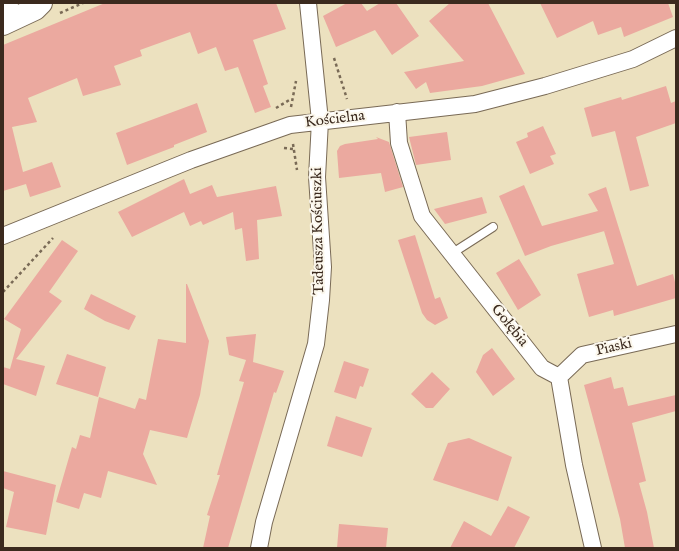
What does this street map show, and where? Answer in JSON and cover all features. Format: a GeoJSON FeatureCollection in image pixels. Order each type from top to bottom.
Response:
{"type":"FeatureCollection","features":[{"type":"Feature","properties":{"kind":"street"},"geometry":{"type":"LineString","coordinates":[[3,5],[7,3]]}},
{"type":"Feature","properties":{"kind":"street"},"geometry":{"type":"LineString","coordinates":[[3,24],[35,9],[41,3]]}},
{"type":"Feature","properties":{"kind":"street","name":"Tadeusza Kościuszki"},"geometry":{"type":"LineString","coordinates":[[259,548],[264,522],[316,344],[323,267],[317,177],[320,121],[308,3]]}},
{"type":"Feature","properties":{"kind":"street","name":"Kościelna"},"geometry":{"type":"LineString","coordinates":[[3,236],[191,160],[290,125],[475,104],[545,86],[633,59],[676,38]]}},
{"type":"Feature","properties":{"kind":"street","name":"Gołębia"},"geometry":{"type":"LineString","coordinates":[[397,112],[399,143],[422,216],[542,368],[559,377]]}},
{"type":"Feature","properties":{"kind":"street","name":"Piaski"},"geometry":{"type":"LineString","coordinates":[[559,377],[582,355],[676,334]]}},
{"type":"Feature","properties":{"kind":"street"},"geometry":{"type":"LineString","coordinates":[[559,377],[574,465],[593,548]]}},
{"type":"Feature","properties":{"kind":"lane"},"geometry":{"type":"LineString","coordinates":[[451,254],[493,226]]}},
{"type":"Feature","properties":{"kind":"path"},"geometry":{"type":"LineString","coordinates":[[297,77],[291,99],[290,125],[298,177]]}},
{"type":"Feature","properties":{"kind":"building"},"geometry":{"type":"Polygon","coordinates":[[[105,3],[276,3],[286,29],[253,40],[268,84],[263,86],[271,107],[255,113],[238,67],[225,71],[216,47],[198,54],[190,32],[140,50],[142,56],[114,66],[121,85],[83,96],[77,78],[28,98],[37,122],[12,127],[23,172],[52,162],[61,187],[30,197],[26,184],[3,191],[3,45],[105,3]]]}},
{"type":"Feature","properties":{"kind":"building"},"geometry":{"type":"Polygon","coordinates":[[[347,3],[361,3],[367,11],[380,3],[396,3],[419,36],[392,55],[375,30],[336,47],[323,16],[347,3]]]}},
{"type":"Feature","properties":{"kind":"building"},"geometry":{"type":"Polygon","coordinates":[[[450,3],[488,3],[525,74],[482,86],[430,93],[426,82],[416,89],[404,72],[464,61],[429,21],[450,3]]]}},
{"type":"Feature","properties":{"kind":"building"},"geometry":{"type":"Polygon","coordinates":[[[540,3],[668,3],[673,17],[624,37],[621,27],[598,35],[593,21],[557,38],[540,3]]]}},
{"type":"Feature","properties":{"kind":"building"},"geometry":{"type":"Polygon","coordinates":[[[666,86],[671,103],[676,101],[676,123],[636,137],[649,186],[630,191],[615,131],[592,137],[584,108],[621,97],[622,100],[666,86]]]}},
{"type":"Feature","properties":{"kind":"building"},"geometry":{"type":"Polygon","coordinates":[[[197,103],[207,132],[174,145],[174,147],[127,165],[116,133],[197,103]]]}},
{"type":"Feature","properties":{"kind":"building"},"geometry":{"type":"Polygon","coordinates":[[[543,126],[556,154],[550,156],[554,164],[530,174],[516,142],[528,137],[527,133],[543,126]]]}},
{"type":"Feature","properties":{"kind":"building"},"geometry":{"type":"Polygon","coordinates":[[[447,132],[451,160],[416,165],[409,137],[447,132]]]}},
{"type":"Feature","properties":{"kind":"building"},"geometry":{"type":"Polygon","coordinates":[[[376,137],[389,142],[403,187],[385,192],[381,173],[339,178],[337,151],[340,146],[378,139],[376,137]]]}},
{"type":"Feature","properties":{"kind":"building"},"geometry":{"type":"Polygon","coordinates":[[[184,179],[190,194],[212,185],[217,197],[276,186],[282,216],[257,220],[259,259],[246,261],[242,228],[235,230],[233,212],[203,225],[201,221],[190,226],[184,212],[132,237],[118,212],[184,179]]]}},
{"type":"Feature","properties":{"kind":"building"},"geometry":{"type":"Polygon","coordinates":[[[524,185],[542,226],[598,211],[588,194],[606,187],[637,286],[673,274],[676,286],[676,298],[614,316],[613,310],[589,317],[577,274],[614,264],[604,231],[551,246],[525,256],[499,196],[524,185]]]}},
{"type":"Feature","properties":{"kind":"building"},"geometry":{"type":"Polygon","coordinates":[[[482,197],[487,213],[445,224],[434,209],[482,197]]]}},
{"type":"Feature","properties":{"kind":"building"},"geometry":{"type":"Polygon","coordinates":[[[415,235],[435,299],[440,297],[448,318],[435,325],[427,320],[422,313],[398,240],[415,235]]]}},
{"type":"Feature","properties":{"kind":"building"},"geometry":{"type":"Polygon","coordinates":[[[62,240],[78,251],[49,292],[62,301],[16,359],[45,366],[36,396],[3,384],[3,367],[10,369],[21,329],[4,319],[62,240]]]}},
{"type":"Feature","properties":{"kind":"building"},"geometry":{"type":"Polygon","coordinates":[[[519,259],[541,295],[518,310],[496,273],[519,259]]]}},
{"type":"Feature","properties":{"kind":"building"},"geometry":{"type":"Polygon","coordinates":[[[186,284],[209,341],[200,395],[187,438],[150,430],[143,454],[157,485],[108,471],[101,498],[84,493],[79,509],[56,502],[72,447],[76,449],[80,435],[90,438],[99,397],[135,409],[139,398],[146,400],[158,339],[186,343],[186,284]]]}},
{"type":"Feature","properties":{"kind":"building"},"geometry":{"type":"Polygon","coordinates":[[[91,294],[136,316],[129,330],[105,321],[84,309],[91,294]]]}},
{"type":"Feature","properties":{"kind":"building"},"geometry":{"type":"Polygon","coordinates":[[[256,334],[253,362],[284,371],[276,393],[274,392],[228,548],[203,548],[210,516],[207,515],[220,475],[217,475],[244,382],[239,381],[246,360],[229,355],[226,337],[256,334]]]}},
{"type":"Feature","properties":{"kind":"building"},"geometry":{"type":"Polygon","coordinates":[[[492,348],[515,379],[493,396],[476,372],[483,355],[492,348]]]}},
{"type":"Feature","properties":{"kind":"building"},"geometry":{"type":"Polygon","coordinates":[[[67,354],[106,367],[98,397],[56,384],[67,354]]]}},
{"type":"Feature","properties":{"kind":"building"},"geometry":{"type":"Polygon","coordinates":[[[344,361],[369,369],[363,387],[360,386],[356,399],[334,392],[344,361]]]}},
{"type":"Feature","properties":{"kind":"building"},"geometry":{"type":"Polygon","coordinates":[[[432,372],[450,389],[433,408],[426,408],[411,394],[432,372]]]}},
{"type":"Feature","properties":{"kind":"building"},"geometry":{"type":"Polygon","coordinates":[[[611,377],[614,389],[623,387],[628,406],[676,395],[676,411],[632,423],[646,481],[639,483],[647,512],[654,548],[625,548],[620,519],[584,385],[611,377]]]}},
{"type":"Feature","properties":{"kind":"building"},"geometry":{"type":"Polygon","coordinates":[[[336,416],[372,428],[362,457],[327,446],[336,416]]]}},
{"type":"Feature","properties":{"kind":"building"},"geometry":{"type":"Polygon","coordinates":[[[469,438],[512,457],[498,501],[433,480],[448,443],[469,438]]]}},
{"type":"Feature","properties":{"kind":"building"},"geometry":{"type":"Polygon","coordinates":[[[3,471],[56,485],[46,535],[6,527],[14,492],[3,488],[3,471]]]}},
{"type":"Feature","properties":{"kind":"building"},"geometry":{"type":"Polygon","coordinates":[[[508,506],[530,517],[514,548],[450,548],[464,521],[491,536],[508,506]]]}},
{"type":"Feature","properties":{"kind":"building"},"geometry":{"type":"Polygon","coordinates":[[[339,524],[388,528],[386,548],[337,548],[339,524]]]}}]}
